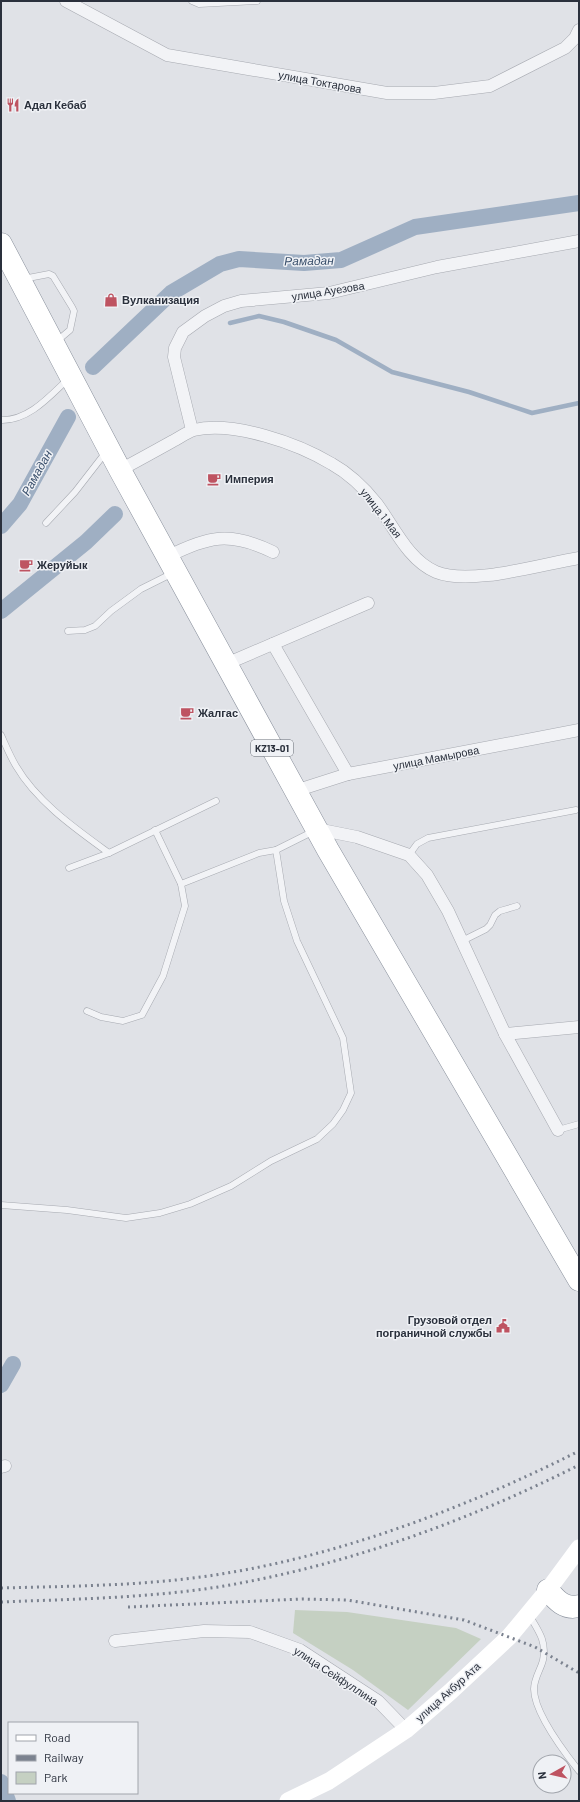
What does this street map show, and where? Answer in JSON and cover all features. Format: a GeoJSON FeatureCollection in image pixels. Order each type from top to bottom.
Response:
{"type":"FeatureCollection","features":[{"type":"Feature","properties":{"kind":"highway","name":"KZ13-01"},"geometry":{"type":"LineString","coordinates":[[1,244],[108,449],[295,791],[387,953],[579,1280]]}},
{"type":"Feature","properties":{"kind":"highway"},"geometry":{"type":"LineString","coordinates":[[548,1590],[559,1603],[574,1607],[579,1606]]}},
{"type":"Feature","properties":{"kind":"main road","name":"улица Акбур Ата"},"geometry":{"type":"LineString","coordinates":[[288,1801],[328,1781],[406,1730],[450,1692],[509,1637],[548,1590],[579,1548]]}},
{"type":"Feature","properties":{"kind":"street","name":"улица Токтарова"},"geometry":{"type":"LineString","coordinates":[[66,1],[167,55],[387,93],[434,93],[490,86],[565,48],[578,36]]}},
{"type":"Feature","properties":{"kind":"street","name":"улица Ауезова"},"geometry":{"type":"LineString","coordinates":[[192,430],[174,357],[175,348],[183,332],[205,316],[224,306],[241,301],[329,293],[437,267],[579,242]]}},
{"type":"Feature","properties":{"kind":"street","name":"улица 1 Мая"},"geometry":{"type":"LineString","coordinates":[[120,470],[192,430],[227,428],[259,435],[305,450],[333,464],[356,482],[377,504],[414,556],[436,572],[461,577],[480,576],[579,558]]}},
{"type":"Feature","properties":{"kind":"street"},"geometry":{"type":"LineString","coordinates":[[171,564],[192,544],[219,538],[239,539],[259,545],[273,552]]}},
{"type":"Feature","properties":{"kind":"street"},"geometry":{"type":"LineString","coordinates":[[226,664],[368,603]]}},
{"type":"Feature","properties":{"kind":"street"},"geometry":{"type":"LineString","coordinates":[[273,644],[348,774]]}},
{"type":"Feature","properties":{"kind":"street","name":"улица Мамырова"},"geometry":{"type":"LineString","coordinates":[[295,791],[348,774],[579,730]]}},
{"type":"Feature","properties":{"kind":"street"},"geometry":{"type":"LineString","coordinates":[[317,829],[364,839],[409,855],[427,875],[448,911],[505,1034],[558,1130]]}},
{"type":"Feature","properties":{"kind":"street"},"geometry":{"type":"LineString","coordinates":[[505,1034],[579,1027]]}},
{"type":"Feature","properties":{"kind":"street","name":"улица Сейфуллина"},"geometry":{"type":"LineString","coordinates":[[115,1642],[204,1631],[250,1632],[300,1650],[378,1702],[406,1730]]}},
{"type":"Feature","properties":{"kind":"lane"},"geometry":{"type":"LineString","coordinates":[[192,1],[199,4],[257,1]]}},
{"type":"Feature","properties":{"kind":"lane"},"geometry":{"type":"LineString","coordinates":[[19,279],[50,274],[53,276],[72,307],[74,311],[70,330],[52,344]]}},
{"type":"Feature","properties":{"kind":"lane"},"geometry":{"type":"LineString","coordinates":[[1,420],[10,421],[22,417],[47,399],[70,377]]}},
{"type":"Feature","properties":{"kind":"lane"},"geometry":{"type":"LineString","coordinates":[[46,523],[76,492],[108,449]]}},
{"type":"Feature","properties":{"kind":"lane"},"geometry":{"type":"LineString","coordinates":[[68,631],[85,630],[95,626],[111,611],[171,564]]}},
{"type":"Feature","properties":{"kind":"lane"},"geometry":{"type":"LineString","coordinates":[[1,735],[16,767],[50,807],[109,853]]}},
{"type":"Feature","properties":{"kind":"lane"},"geometry":{"type":"LineString","coordinates":[[69,868],[109,853],[216,802]]}},
{"type":"Feature","properties":{"kind":"lane"},"geometry":{"type":"LineString","coordinates":[[409,855],[417,844],[428,838],[576,810]]}},
{"type":"Feature","properties":{"kind":"lane"},"geometry":{"type":"LineString","coordinates":[[180,884],[259,853],[276,850],[317,829]]}},
{"type":"Feature","properties":{"kind":"lane"},"geometry":{"type":"LineString","coordinates":[[87,1011],[101,1018],[123,1021],[142,1015],[163,976],[185,906],[180,884],[155,830]]}},
{"type":"Feature","properties":{"kind":"lane"},"geometry":{"type":"LineString","coordinates":[[1,1205],[67,1210],[126,1218],[160,1213],[190,1204],[231,1186],[271,1161],[317,1139],[333,1124],[343,1110],[350,1093],[343,1038],[297,941],[284,901],[276,850]]}},
{"type":"Feature","properties":{"kind":"lane"},"geometry":{"type":"LineString","coordinates":[[462,941],[486,929],[490,925],[495,914],[517,906]]}},
{"type":"Feature","properties":{"kind":"lane"},"geometry":{"type":"LineString","coordinates":[[558,1130],[579,1124]]}},
{"type":"Feature","properties":{"kind":"lane"},"geometry":{"type":"LineString","coordinates":[[528,1613],[544,1639],[543,1659],[534,1687],[535,1698],[538,1707],[559,1745],[579,1771]]}},
{"type":"Feature","properties":{"kind":"green space"},"geometry":{"type":"Polygon","coordinates":[[[295,1610],[347,1612],[456,1628],[481,1639],[408,1710],[353,1670],[293,1633],[295,1610]]]}},
{"type":"Feature","properties":{"kind":"waterway","name":"Рамадан"},"geometry":{"type":"LineString","coordinates":[[93,367],[171,293],[220,264],[239,259],[304,263],[341,260],[415,227],[579,203]]}},
{"type":"Feature","properties":{"kind":"waterway"},"geometry":{"type":"LineString","coordinates":[[230,323],[259,316],[284,322],[336,340],[392,372],[469,392],[532,413],[579,403]]}},
{"type":"Feature","properties":{"kind":"waterway","name":"Рамадан"},"geometry":{"type":"LineString","coordinates":[[1,526],[20,504],[68,417]]}},
{"type":"Feature","properties":{"kind":"waterway"},"geometry":{"type":"LineString","coordinates":[[1,611],[86,542],[115,514]]}},
{"type":"Feature","properties":{"kind":"waterway","name":"Рамадан"},"geometry":{"type":"LineString","coordinates":[[1,1385],[13,1364]]}},
{"type":"Feature","properties":{"kind":"waterway","name":"Рамадан"},"geometry":{"type":"LineString","coordinates":[[1,1782],[8,1801]]}},
{"type":"Feature","properties":{"kind":"railway"},"geometry":{"type":"LineString","coordinates":[[1,1588],[111,1585],[166,1581],[267,1566],[359,1541],[404,1526],[494,1491],[579,1451]]}},
{"type":"Feature","properties":{"kind":"railway"},"geometry":{"type":"LineString","coordinates":[[1,1602],[169,1593],[224,1586],[270,1577],[316,1566],[406,1539],[494,1505],[579,1465]]}},
{"type":"Feature","properties":{"kind":"railway"},"geometry":{"type":"LineString","coordinates":[[128,1607],[302,1599],[347,1600],[464,1620],[535,1647],[579,1673]]}},
{"type":"Feature","properties":{"kind":"place","name":"Адал Кебаб"},"geometry":{"type":"Point","coordinates":[13,105]}},
{"type":"Feature","properties":{"kind":"place","name":"Вулканизация"},"geometry":{"type":"Point","coordinates":[111,300]}},
{"type":"Feature","properties":{"kind":"place","name":"Империя"},"geometry":{"type":"Point","coordinates":[214,479]}},
{"type":"Feature","properties":{"kind":"place","name":"Жеруйык"},"geometry":{"type":"Point","coordinates":[26,565]}},
{"type":"Feature","properties":{"kind":"place","name":"Жалгас"},"geometry":{"type":"Point","coordinates":[187,713]}},
{"type":"Feature","properties":{"kind":"place","name":"Грузовой отдел пограничной службы"},"geometry":{"type":"Point","coordinates":[503,1326]}}]}
